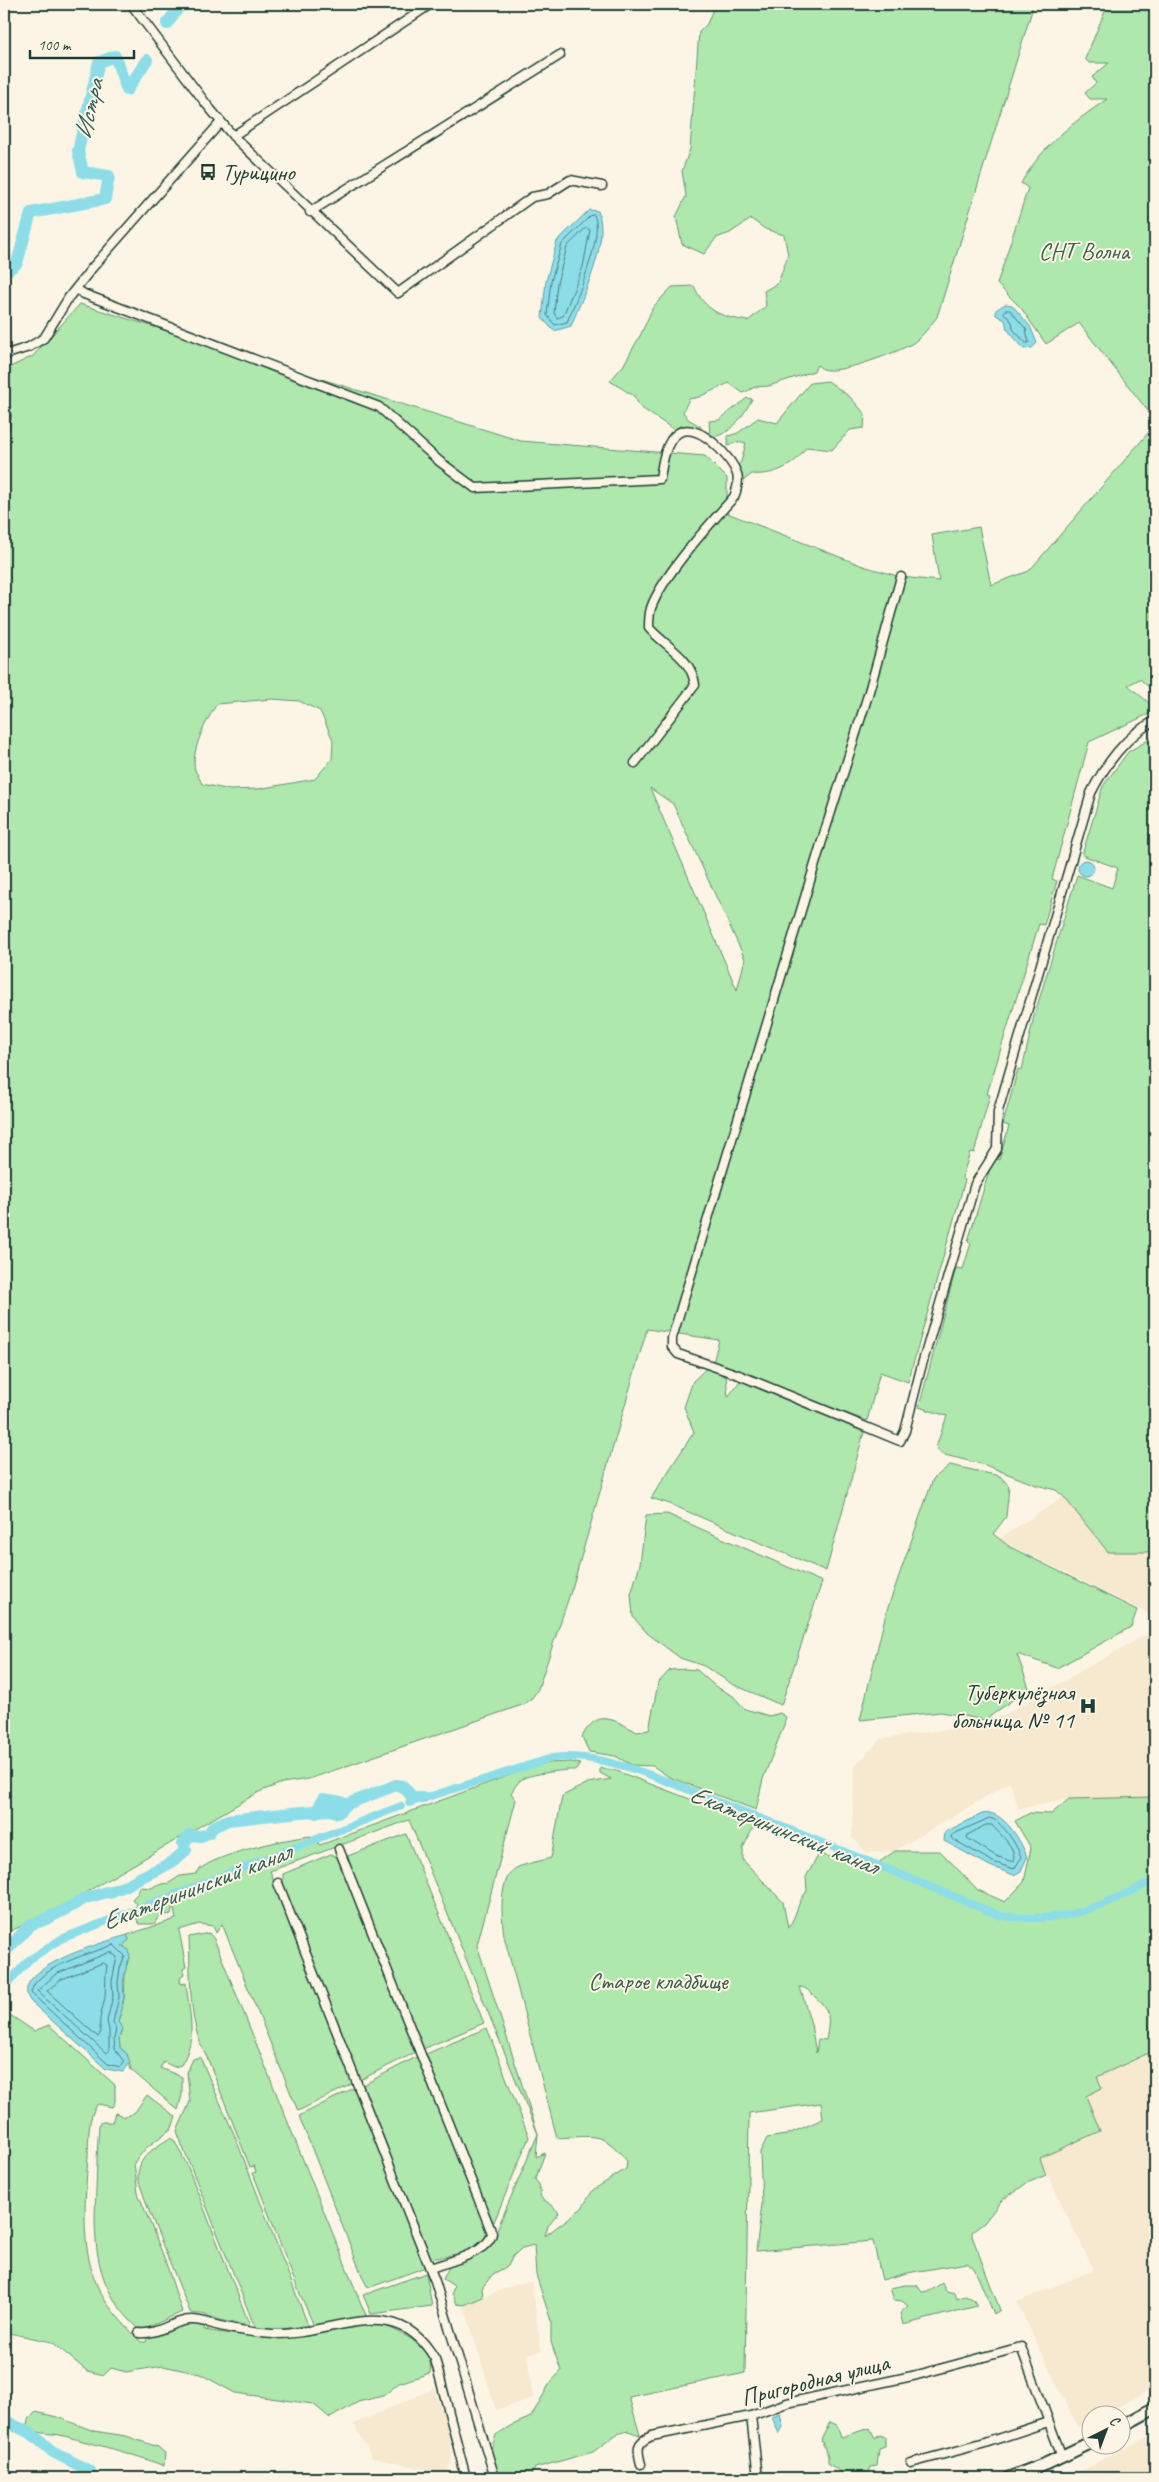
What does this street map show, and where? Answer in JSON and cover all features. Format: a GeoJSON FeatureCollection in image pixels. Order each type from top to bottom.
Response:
{"type":"FeatureCollection","features":[{"type":"Feature","properties":{"kind":"main road"},"geometry":{"type":"LineString","coordinates":[[1132,2421],[1155,2408]]}},
{"type":"Feature","properties":{"kind":"main road"},"geometry":{"type":"LineString","coordinates":[[1009,2478],[1082,2447]]}},
{"type":"Feature","properties":{"kind":"street"},"geometry":{"type":"LineString","coordinates":[[131,4],[233,136],[310,212],[398,293],[532,197],[548,194],[570,180],[602,186]]}},
{"type":"Feature","properties":{"kind":"street"},"geometry":{"type":"LineString","coordinates":[[233,136],[431,4]]}},
{"type":"Feature","properties":{"kind":"street"},"geometry":{"type":"LineString","coordinates":[[310,212],[560,55]]}},
{"type":"Feature","properties":{"kind":"street"},"geometry":{"type":"LineString","coordinates":[[4,355],[29,347],[44,338],[92,268],[222,122]]}},
{"type":"Feature","properties":{"kind":"street"},"geometry":{"type":"LineString","coordinates":[[76,289],[84,294],[380,407],[439,461],[474,488],[660,479],[666,453],[678,433],[683,431],[694,432],[714,443],[726,456],[737,474],[734,497],[676,567],[653,603],[649,615],[649,628],[682,658],[694,673],[695,685],[635,763]]}},
{"type":"Feature","properties":{"kind":"street"},"geometry":{"type":"LineString","coordinates":[[4,412],[6,416],[4,429]]}},
{"type":"Feature","properties":{"kind":"street"},"geometry":{"type":"LineString","coordinates":[[902,577],[868,696],[824,831],[672,1338],[672,1347],[678,1354],[739,1375],[900,1441],[905,1431],[921,1368],[976,1184],[997,1150],[998,1111],[1091,793],[1105,769],[1125,743],[1137,731],[1155,720]]}},
{"type":"Feature","properties":{"kind":"street"},"geometry":{"type":"LineString","coordinates":[[339,1849],[492,2233],[486,2246],[430,2268]]}},
{"type":"Feature","properties":{"kind":"street"},"geometry":{"type":"LineString","coordinates":[[278,1883],[430,2268],[494,2478]]}},
{"type":"Feature","properties":{"kind":"street"},"geometry":{"type":"LineString","coordinates":[[139,2333],[154,2332],[188,2320],[200,2320],[218,2326],[255,2333],[273,2334],[314,2331],[370,2320],[396,2323],[415,2333],[427,2345],[435,2359],[466,2478]]}},
{"type":"Feature","properties":{"kind":"street","name":"Пригородная улица"},"geometry":{"type":"LineString","coordinates":[[641,2464],[638,2445],[644,2439],[751,2416],[787,2403],[917,2375],[1021,2347],[1048,2422]]}},
{"type":"Feature","properties":{"kind":"street"},"geometry":{"type":"LineString","coordinates":[[751,2416],[758,2478]]}},
{"type":"Feature","properties":{"kind":"street"},"geometry":{"type":"LineString","coordinates":[[911,2463],[982,2444],[1048,2422],[1062,2456]]}},
{"type":"Feature","properties":{"kind":"shaded area"},"geometry":{"type":"Polygon","coordinates":[[[1155,1435],[1155,1617],[998,1539],[1064,1497],[1155,1435]]]}},
{"type":"Feature","properties":{"kind":"shaded area"},"geometry":{"type":"Polygon","coordinates":[[[1155,1629],[1155,1797],[1069,1799],[1019,1809],[1010,1782],[895,1851],[867,1853],[852,1837],[855,1766],[881,1739],[990,1723],[1155,1629]]]}},
{"type":"Feature","properties":{"kind":"shaded area"},"geometry":{"type":"Polygon","coordinates":[[[1155,2050],[1155,2387],[1123,2404],[1082,2404],[1082,2426],[1078,2428],[1017,2302],[1094,2270],[1039,2158],[1100,2132],[1086,2096],[1097,2077],[1155,2050]]]}},
{"type":"Feature","properties":{"kind":"shaded area"},"geometry":{"type":"Polygon","coordinates":[[[532,2282],[541,2351],[527,2354],[533,2398],[496,2410],[464,2305],[516,2284],[532,2282]]]}},
{"type":"Feature","properties":{"kind":"shaded area"},"geometry":{"type":"Polygon","coordinates":[[[435,2388],[449,2435],[451,2463],[446,2474],[372,2458],[354,2424],[435,2388]]]}},
{"type":"Feature","properties":{"kind":"shaded area"},"geometry":{"type":"Polygon","coordinates":[[[1155,2433],[1155,2478],[1066,2478],[1113,2454],[1132,2454],[1132,2445],[1155,2433]]]}},
{"type":"Feature","properties":{"kind":"green space"},"geometry":{"type":"Polygon","coordinates":[[[715,4],[1034,4],[937,317],[932,324],[913,343],[870,361],[835,370],[824,370],[817,365],[814,371],[769,386],[755,387],[743,393],[729,383],[699,397],[689,399],[683,412],[688,419],[700,426],[702,430],[698,435],[676,431],[640,407],[634,396],[610,381],[623,366],[641,334],[653,307],[672,287],[694,286],[703,301],[715,311],[722,315],[748,321],[766,306],[764,291],[778,283],[788,255],[784,235],[765,229],[751,219],[730,233],[716,238],[704,254],[682,244],[676,217],[686,196],[682,171],[690,149],[699,32],[707,24],[715,4]]]}},
{"type":"Feature","properties":{"kind":"green space","name":"СНТ Волна"},"geometry":{"type":"Polygon","coordinates":[[[1108,4],[1155,4],[1155,420],[1079,323],[1046,344],[1021,308],[997,284],[1028,188],[1021,183],[1039,157],[1059,136],[1107,99],[1090,99],[1085,93],[1096,83],[1092,77],[1109,63],[1089,63],[1085,59],[1108,4]]]}},
{"type":"Feature","properties":{"kind":"green space"},"geometry":{"type":"Polygon","coordinates":[[[80,304],[521,441],[705,456],[727,478],[727,513],[863,566],[901,577],[939,581],[932,535],[979,527],[991,585],[1029,571],[1155,425],[1155,693],[1140,679],[1128,685],[1155,708],[1155,711],[1089,742],[1052,879],[1057,881],[1044,925],[1039,924],[987,1094],[990,1095],[974,1153],[970,1152],[962,1178],[965,1180],[908,1382],[880,1372],[867,1421],[725,1366],[728,1397],[740,1381],[864,1432],[826,1571],[670,1504],[651,1498],[694,1432],[684,1407],[693,1381],[713,1362],[719,1340],[647,1329],[573,1585],[538,1689],[532,1698],[522,1705],[309,1779],[282,1783],[259,1792],[50,1913],[4,1934],[4,370],[33,356],[80,304]],[[272,699],[217,704],[204,726],[195,754],[195,770],[202,784],[230,790],[258,789],[315,779],[332,759],[333,740],[320,711],[299,701],[272,699]],[[650,788],[737,990],[745,959],[673,804],[650,788]]]}},
{"type":"Feature","properties":{"kind":"green space"},"geometry":{"type":"Polygon","coordinates":[[[828,381],[850,397],[865,414],[864,428],[850,430],[832,450],[806,447],[796,460],[776,471],[752,474],[744,480],[738,476],[736,467],[741,462],[746,443],[737,442],[728,446],[728,436],[738,433],[758,418],[777,423],[810,383],[828,381]]]}},
{"type":"Feature","properties":{"kind":"green space"},"geometry":{"type":"Polygon","coordinates":[[[747,398],[752,399],[736,424],[724,433],[710,436],[709,421],[719,420],[747,398]]]}},
{"type":"Feature","properties":{"kind":"green space"},"geometry":{"type":"Polygon","coordinates":[[[1155,736],[1155,1546],[1148,1552],[1108,1552],[1064,1497],[1056,1490],[1036,1485],[985,1465],[941,1454],[936,1447],[947,1416],[919,1407],[956,1268],[963,1269],[971,1243],[968,1241],[990,1168],[996,1159],[999,1160],[1009,1126],[1003,1124],[1018,1069],[1022,1070],[1034,1016],[1077,875],[1112,888],[1118,868],[1082,855],[1103,786],[1128,752],[1155,736]]]}},
{"type":"Feature","properties":{"kind":"green space"},"geometry":{"type":"Polygon","coordinates":[[[950,1465],[1000,1476],[1009,1486],[1006,1517],[993,1534],[1010,1547],[1137,1610],[1131,1627],[1057,1668],[1017,1654],[1029,1688],[985,1720],[941,1712],[860,1720],[886,1613],[933,1479],[950,1465]]]}},
{"type":"Feature","properties":{"kind":"green space"},"geometry":{"type":"Polygon","coordinates":[[[667,1514],[822,1582],[781,1705],[732,1684],[704,1666],[680,1658],[647,1633],[633,1617],[631,1594],[640,1564],[646,1515],[667,1514]]]}},
{"type":"Feature","properties":{"kind":"green space"},"geometry":{"type":"Polygon","coordinates":[[[670,1670],[697,1670],[715,1686],[733,1696],[745,1709],[769,1716],[780,1713],[786,1717],[763,1779],[756,1810],[669,1777],[653,1766],[632,1765],[615,1756],[589,1752],[582,1737],[594,1722],[600,1719],[613,1720],[637,1732],[649,1730],[658,1683],[670,1670]]]}},
{"type":"Feature","properties":{"kind":"green space"},"geometry":{"type":"Polygon","coordinates":[[[571,1762],[580,1764],[576,1770],[550,1772],[524,1778],[518,1782],[511,1793],[516,1800],[477,1945],[538,2134],[409,1820],[270,1871],[354,2083],[298,2111],[222,1924],[216,1933],[213,1926],[199,1924],[179,1930],[186,1967],[183,1969],[184,1974],[180,1977],[181,1984],[186,1983],[191,2035],[186,2055],[181,2065],[174,2067],[164,2062],[160,2068],[182,2077],[182,2095],[178,2110],[131,2070],[127,2054],[120,2048],[119,2039],[122,2028],[118,2022],[124,1998],[126,1968],[130,1958],[121,1946],[129,1940],[127,1935],[176,1919],[173,1904],[171,1914],[159,1916],[154,1924],[139,1924],[135,1915],[137,1905],[132,1899],[138,1893],[140,1887],[152,1888],[156,1885],[169,1883],[180,1876],[196,1874],[202,1867],[214,1861],[267,1844],[311,1836],[320,1845],[547,1763],[571,1762]]]}},
{"type":"Feature","properties":{"kind":"green space","name":"Старое кладбище"},"geometry":{"type":"Polygon","coordinates":[[[600,1768],[614,1770],[755,1824],[743,1848],[743,1860],[783,1902],[788,1928],[807,1891],[806,1877],[819,1854],[871,1868],[895,1851],[940,1851],[978,1890],[1005,1902],[1024,1882],[1031,1848],[1015,1821],[1030,1813],[1051,1814],[1069,1799],[1155,1797],[1155,2050],[1097,2077],[1102,2088],[1086,2096],[1100,2131],[1040,2158],[1046,2175],[1027,2183],[1001,2201],[984,2223],[972,2232],[1000,2310],[994,2314],[974,2268],[967,2263],[907,2273],[882,2280],[873,2241],[756,2251],[762,2204],[760,2152],[767,2138],[786,2135],[823,2119],[821,2103],[749,2113],[745,2373],[629,2397],[640,2435],[628,2431],[617,2434],[593,2452],[535,2468],[530,2478],[497,2478],[490,2452],[496,2435],[510,2426],[531,2417],[550,2383],[561,2371],[551,2342],[551,2321],[536,2275],[534,2245],[522,2248],[513,2256],[508,2266],[493,2274],[482,2288],[483,2297],[464,2305],[457,2304],[452,2293],[454,2286],[443,2279],[449,2267],[488,2248],[538,2134],[536,2157],[545,2153],[535,2180],[539,2184],[541,2198],[552,2205],[559,2213],[548,2226],[545,2236],[582,2208],[593,2190],[626,2169],[627,2161],[619,2151],[604,2140],[589,2136],[557,2138],[504,1936],[502,1919],[502,1898],[511,1872],[518,1867],[551,1858],[562,1796],[588,1783],[611,1779],[600,1773],[600,1768]],[[800,1987],[811,2024],[816,2053],[818,2039],[826,2040],[828,2014],[823,2005],[800,1987]]]}},
{"type":"Feature","properties":{"kind":"green space"},"geometry":{"type":"Polygon","coordinates":[[[406,1834],[484,2023],[423,2049],[345,1857],[406,1834]]]}},
{"type":"Feature","properties":{"kind":"green space"},"geometry":{"type":"Polygon","coordinates":[[[331,1854],[340,1859],[416,2052],[360,2080],[283,1883],[283,1874],[331,1854]]]}},
{"type":"Feature","properties":{"kind":"green space"},"geometry":{"type":"Polygon","coordinates":[[[209,1933],[214,1939],[366,2315],[364,2317],[314,2326],[297,2287],[253,2173],[256,2172],[254,2166],[250,2167],[196,2029],[191,1999],[189,1937],[209,1933]]]}},
{"type":"Feature","properties":{"kind":"green space"},"geometry":{"type":"Polygon","coordinates":[[[4,2011],[34,2031],[49,2025],[115,2085],[115,2102],[112,2107],[98,2104],[94,2109],[90,2122],[85,2231],[91,2268],[97,2285],[106,2302],[118,2318],[141,2342],[146,2342],[148,2336],[187,2323],[204,2324],[204,2330],[272,2337],[307,2335],[382,2322],[383,2325],[408,2337],[422,2348],[430,2364],[430,2373],[399,2383],[383,2396],[358,2402],[330,2418],[313,2404],[235,2393],[200,2374],[163,2366],[126,2372],[111,2368],[104,2375],[87,2371],[52,2342],[4,2332],[4,2011]]]}},
{"type":"Feature","properties":{"kind":"green space"},"geometry":{"type":"Polygon","coordinates":[[[487,2028],[529,2137],[494,2222],[491,2222],[426,2054],[487,2028]]]}},
{"type":"Feature","properties":{"kind":"green space"},"geometry":{"type":"Polygon","coordinates":[[[418,2056],[489,2237],[470,2250],[431,2259],[363,2085],[418,2056]]]}},
{"type":"Feature","properties":{"kind":"green space"},"geometry":{"type":"Polygon","coordinates":[[[200,2057],[234,2134],[308,2325],[288,2329],[265,2330],[254,2325],[177,2131],[190,2102],[187,2072],[193,2059],[200,2057]]]}},
{"type":"Feature","properties":{"kind":"green space"},"geometry":{"type":"Polygon","coordinates":[[[356,2087],[425,2264],[423,2268],[371,2287],[367,2286],[363,2278],[299,2116],[356,2087]]]}},
{"type":"Feature","properties":{"kind":"green space"},"geometry":{"type":"Polygon","coordinates":[[[147,2095],[176,2117],[172,2128],[146,2148],[134,2163],[138,2193],[165,2260],[182,2312],[145,2329],[139,2329],[124,2314],[113,2298],[100,2266],[95,2230],[97,2150],[99,2125],[102,2122],[112,2122],[115,2113],[125,2117],[135,2112],[147,2095]]]}},
{"type":"Feature","properties":{"kind":"green space"},"geometry":{"type":"Polygon","coordinates":[[[170,2138],[174,2140],[187,2165],[250,2326],[190,2312],[138,2179],[138,2171],[143,2159],[152,2150],[170,2138]]]}},
{"type":"Feature","properties":{"kind":"green space"},"geometry":{"type":"Polygon","coordinates":[[[426,2273],[432,2306],[371,2314],[363,2295],[426,2273]]]}},
{"type":"Feature","properties":{"kind":"green space"},"geometry":{"type":"Polygon","coordinates":[[[942,2283],[946,2291],[955,2293],[957,2299],[965,2296],[973,2299],[977,2306],[903,2325],[900,2313],[908,2306],[902,2301],[894,2300],[890,2288],[917,2285],[922,2292],[930,2291],[942,2283]]]}},
{"type":"Feature","properties":{"kind":"green space"},"geometry":{"type":"Polygon","coordinates":[[[36,2412],[57,2417],[94,2431],[126,2436],[158,2447],[165,2453],[164,2466],[102,2446],[36,2431],[27,2426],[28,2420],[36,2412]]]}},
{"type":"Feature","properties":{"kind":"green space"},"geometry":{"type":"Polygon","coordinates":[[[830,2422],[837,2425],[841,2437],[870,2428],[875,2438],[880,2435],[885,2437],[885,2447],[879,2449],[877,2466],[871,2467],[869,2472],[847,2477],[828,2463],[828,2456],[821,2440],[830,2422]]]}},
{"type":"Feature","properties":{"kind":"water"},"geometry":{"type":"Polygon","coordinates":[[[589,210],[598,211],[601,224],[601,238],[594,269],[571,326],[554,331],[542,318],[546,281],[557,241],[589,210]]]}},
{"type":"Feature","properties":{"kind":"water"},"geometry":{"type":"Polygon","coordinates":[[[1005,304],[1012,305],[1030,326],[1037,343],[1032,348],[1024,349],[1007,329],[1005,320],[996,315],[996,310],[1005,304]]]}},
{"type":"Feature","properties":{"kind":"water"},"geometry":{"type":"Polygon","coordinates":[[[1086,860],[1092,862],[1094,868],[1092,874],[1086,876],[1080,874],[1078,868],[1080,862],[1086,860]]]}},
{"type":"Feature","properties":{"kind":"water"},"geometry":{"type":"Polygon","coordinates":[[[990,1813],[1008,1824],[1027,1857],[1021,1871],[1014,1875],[990,1866],[944,1841],[945,1832],[982,1814],[990,1813]]]}},
{"type":"Feature","properties":{"kind":"water"},"geometry":{"type":"Polygon","coordinates":[[[127,1935],[129,1940],[122,1946],[129,1950],[130,1958],[127,1963],[123,1983],[124,1997],[118,2022],[122,2028],[119,2039],[120,2048],[127,2054],[130,2063],[123,2072],[106,2069],[31,2002],[27,1990],[32,1979],[44,1968],[80,1951],[127,1935]]]}},
{"type":"Feature","properties":{"kind":"water"},"geometry":{"type":"Polygon","coordinates":[[[780,2414],[783,2427],[779,2434],[772,2417],[780,2414]]]}},
{"type":"Feature","properties":{"kind":"waterway","name":"Истра"},"geometry":{"type":"LineString","coordinates":[[167,24],[181,4]]}},
{"type":"Feature","properties":{"kind":"waterway","name":"Истра"},"geometry":{"type":"LineString","coordinates":[[4,273],[17,263],[31,213],[105,199],[109,176],[83,172],[78,151],[99,62],[115,56],[127,90],[147,60]]}},
{"type":"Feature","properties":{"kind":"waterway","name":"Екатерининский канал"},"geometry":{"type":"LineString","coordinates":[[409,1803],[552,1758],[573,1757],[618,1765],[663,1779],[1001,1916],[1025,1918],[1064,1916],[1098,1906],[1155,1880]]}},
{"type":"Feature","properties":{"kind":"waterway"},"geometry":{"type":"LineString","coordinates":[[4,1953],[31,1924],[50,1917],[84,1899],[106,1892],[110,1893],[164,1866],[179,1857],[186,1850],[183,1844],[190,1835],[201,1836],[209,1833],[213,1827],[228,1820],[331,1810],[338,1813],[345,1805],[396,1785],[403,1786],[413,1798],[422,1798]]}},
{"type":"Feature","properties":{"kind":"waterway"},"geometry":{"type":"LineString","coordinates":[[316,1813],[323,1799],[341,1802],[345,1805]]}},
{"type":"Feature","properties":{"kind":"waterway","name":"Екатерининский канал"},"geometry":{"type":"LineString","coordinates":[[4,1987],[29,1960],[61,1939],[401,1806]]}},
{"type":"Feature","properties":{"kind":"waterway","name":"Истра"},"geometry":{"type":"LineString","coordinates":[[4,2420],[32,2434],[53,2452],[90,2471],[92,2478]]}},
{"type":"Feature","properties":{"kind":"place","name":"Турицино"},"geometry":{"type":"Point","coordinates":[208,172]}},
{"type":"Feature","properties":{"kind":"place","name":"Туберкулёзная больница № 11"},"geometry":{"type":"Point","coordinates":[1088,1706]}}]}
